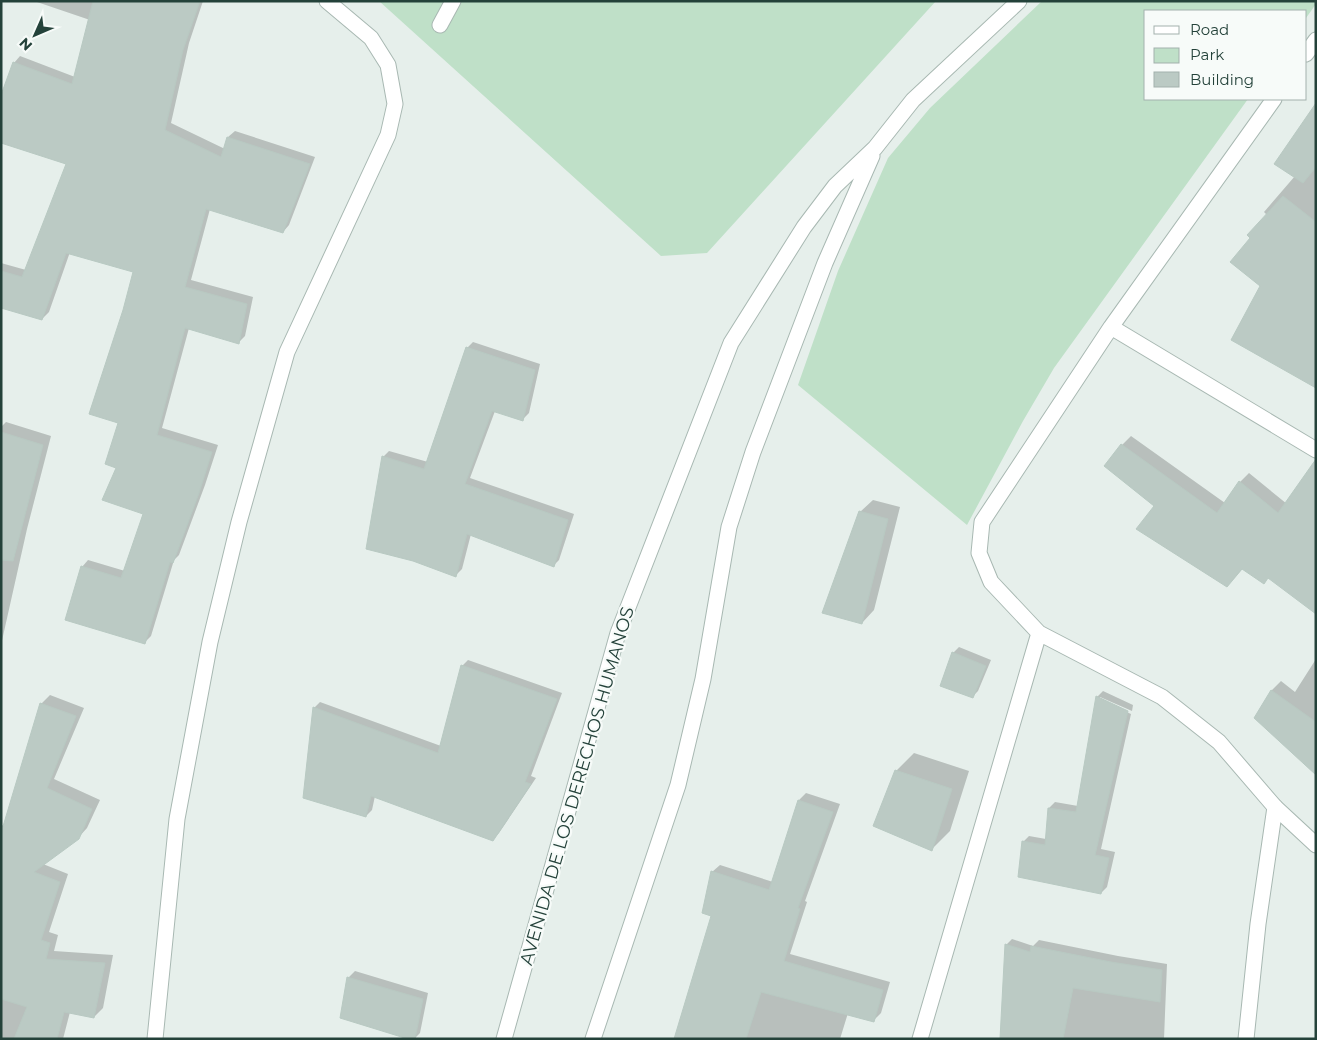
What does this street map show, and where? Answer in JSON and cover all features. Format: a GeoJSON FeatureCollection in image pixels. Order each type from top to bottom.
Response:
{"type":"FeatureCollection","features":[{"type":"Feature","properties":{"kind":"street"},"geometry":{"type":"LineString","coordinates":[[155,1039],[177,818],[210,642],[239,522],[287,352],[388,135],[395,104],[388,65],[371,38],[327,1]]}},
{"type":"Feature","properties":{"kind":"street"},"geometry":{"type":"LineString","coordinates":[[440,25],[453,1]]}},
{"type":"Feature","properties":{"kind":"street","name":"AVENIDA DE LOS DERECHOS HUMANOS"},"geometry":{"type":"LineString","coordinates":[[504,1039],[618,633],[731,343],[804,226],[835,186],[875,148],[913,100],[1019,1]]}},
{"type":"Feature","properties":{"kind":"street"},"geometry":{"type":"LineString","coordinates":[[1307,53],[1316,40]]}},
{"type":"Feature","properties":{"kind":"street"},"geometry":{"type":"LineString","coordinates":[[1273,100],[1111,327],[982,522],[979,553],[991,582],[1039,633],[1162,697],[1219,742],[1274,807],[1316,845]]}},
{"type":"Feature","properties":{"kind":"street","name":"AVENIDA DE LOS DERECHOS HUMANOS"},"geometry":{"type":"LineString","coordinates":[[593,1039],[678,785],[703,679],[732,518],[753,452],[824,263],[875,148]]}},
{"type":"Feature","properties":{"kind":"street"},"geometry":{"type":"LineString","coordinates":[[1111,327],[1316,450]]}},
{"type":"Feature","properties":{"kind":"street"},"geometry":{"type":"LineString","coordinates":[[920,1039],[1039,633]]}},
{"type":"Feature","properties":{"kind":"street"},"geometry":{"type":"LineString","coordinates":[[1246,1039],[1258,924],[1274,807]]}},
{"type":"Feature","properties":{"kind":"green space"},"geometry":{"type":"Polygon","coordinates":[[[379,1],[936,1],[707,253],[661,256],[379,1]]]}},
{"type":"Feature","properties":{"kind":"green space"},"geometry":{"type":"Polygon","coordinates":[[[1042,1],[1316,1],[1307,17],[1307,10],[1144,10],[1144,100],[1247,100],[1054,368],[967,525],[798,385],[838,271],[888,158],[930,108],[1042,1]]]}},
{"type":"Feature","properties":{"kind":"building"},"geometry":{"type":"Polygon","coordinates":[[[93,1],[200,1],[183,50],[165,130],[221,157],[227,137],[310,164],[283,233],[206,209],[185,287],[247,304],[239,344],[185,328],[157,435],[212,452],[173,563],[170,562],[145,644],[65,620],[81,566],[121,578],[143,514],[102,500],[116,468],[105,464],[118,423],[89,414],[123,310],[133,272],[66,253],[42,320],[1,308],[1,271],[22,277],[66,164],[1,143],[1,95],[13,62],[72,84],[93,1]]]}},
{"type":"Feature","properties":{"kind":"building"},"geometry":{"type":"Polygon","coordinates":[[[1316,103],[1316,167],[1303,183],[1274,164],[1316,103]]]}},
{"type":"Feature","properties":{"kind":"building"},"geometry":{"type":"Polygon","coordinates":[[[1283,196],[1316,222],[1316,388],[1231,340],[1260,286],[1230,262],[1250,238],[1247,235],[1283,196]]]}},
{"type":"Feature","properties":{"kind":"building"},"geometry":{"type":"Polygon","coordinates":[[[466,347],[535,370],[523,421],[492,411],[465,484],[568,520],[554,567],[467,534],[456,577],[413,561],[366,549],[382,456],[424,469],[466,347]]]}},
{"type":"Feature","properties":{"kind":"building"},"geometry":{"type":"Polygon","coordinates":[[[1,432],[43,445],[13,561],[1,560],[1,432]]]}},
{"type":"Feature","properties":{"kind":"building"},"geometry":{"type":"Polygon","coordinates":[[[1121,444],[1217,513],[1239,481],[1278,513],[1316,459],[1316,614],[1268,578],[1264,584],[1242,569],[1227,587],[1136,529],[1154,506],[1104,466],[1121,444]]]}},
{"type":"Feature","properties":{"kind":"building"},"geometry":{"type":"Polygon","coordinates":[[[859,511],[888,519],[862,624],[822,613],[859,511]]]}},
{"type":"Feature","properties":{"kind":"building"},"geometry":{"type":"Polygon","coordinates":[[[952,652],[986,666],[973,698],[940,686],[952,652]]]}},
{"type":"Feature","properties":{"kind":"building"},"geometry":{"type":"Polygon","coordinates":[[[461,665],[557,699],[525,782],[531,784],[493,841],[371,796],[366,817],[303,798],[313,707],[438,753],[461,665]]]}},
{"type":"Feature","properties":{"kind":"building"},"geometry":{"type":"Polygon","coordinates":[[[1271,690],[1316,722],[1316,775],[1254,718],[1271,690]]]}},
{"type":"Feature","properties":{"kind":"building"},"geometry":{"type":"Polygon","coordinates":[[[1096,696],[1128,711],[1095,855],[1109,858],[1101,894],[1018,877],[1022,841],[1045,845],[1048,808],[1076,812],[1096,696]]]}},
{"type":"Feature","properties":{"kind":"building"},"geometry":{"type":"Polygon","coordinates":[[[40,703],[76,716],[47,788],[92,809],[79,839],[34,872],[60,882],[41,940],[50,943],[46,959],[105,963],[94,1018],[64,1012],[57,1039],[14,1039],[27,1007],[1,999],[1,833],[40,703]]]}},
{"type":"Feature","properties":{"kind":"building"},"geometry":{"type":"Polygon","coordinates":[[[895,770],[952,789],[932,851],[873,826],[895,770]]]}},
{"type":"Feature","properties":{"kind":"building"},"geometry":{"type":"Polygon","coordinates":[[[798,800],[833,812],[798,908],[800,909],[784,961],[883,990],[874,1022],[761,992],[746,1039],[674,1039],[711,916],[702,913],[711,871],[769,890],[798,800]]]}},
{"type":"Feature","properties":{"kind":"building"},"geometry":{"type":"Polygon","coordinates":[[[1005,944],[1030,952],[1031,946],[1162,970],[1160,1002],[1073,988],[1063,1039],[1000,1039],[1005,944]]]}},
{"type":"Feature","properties":{"kind":"building"},"geometry":{"type":"Polygon","coordinates":[[[347,977],[423,999],[415,1039],[408,1039],[340,1018],[347,977]]]}}]}
